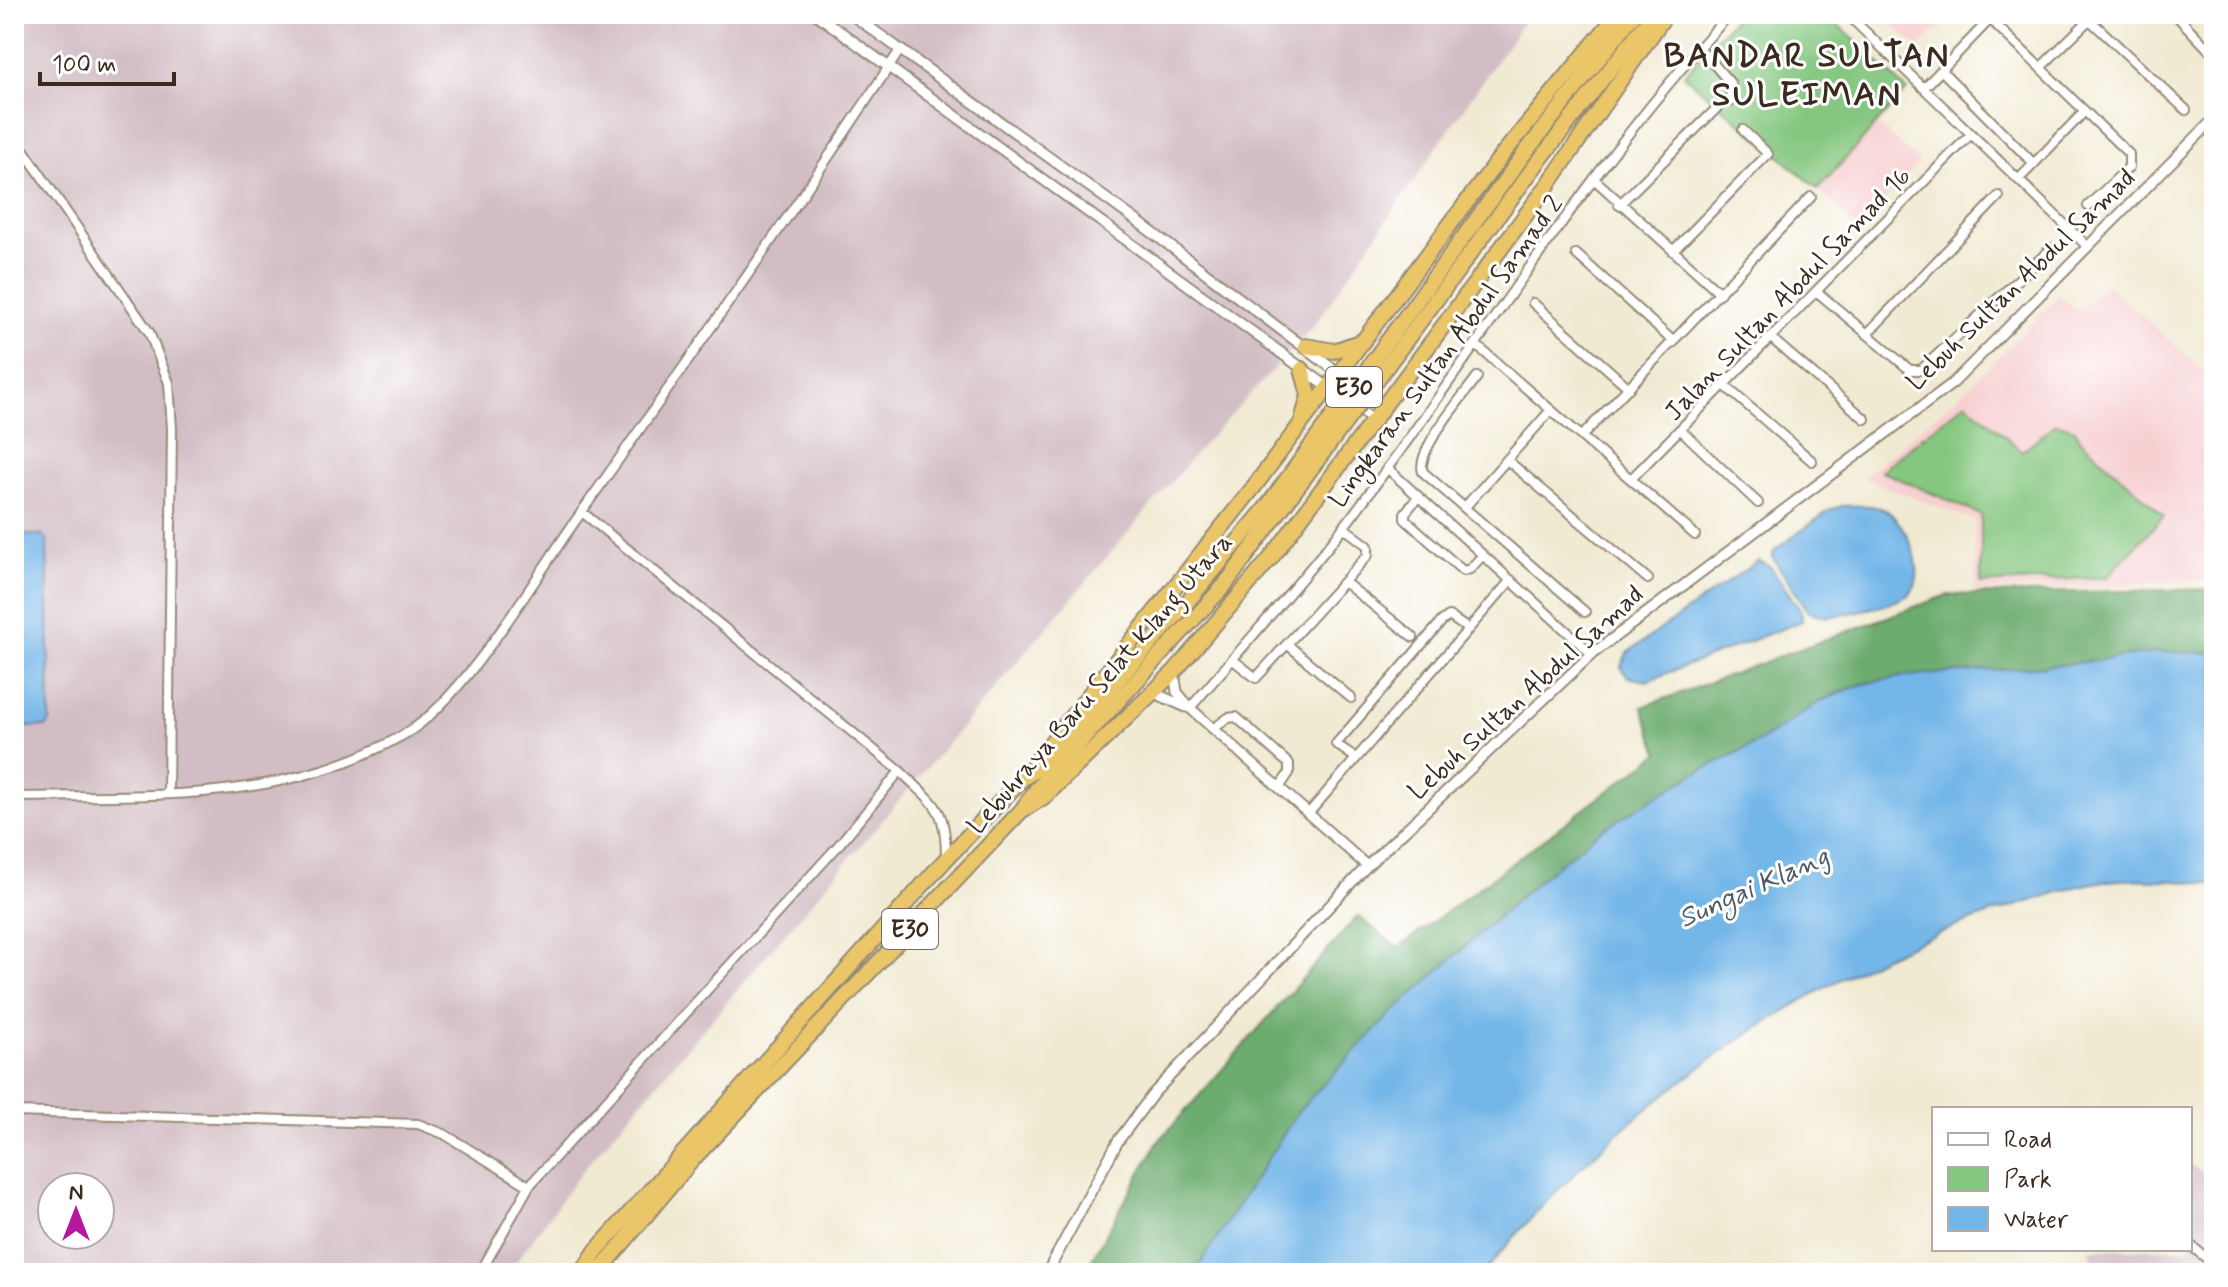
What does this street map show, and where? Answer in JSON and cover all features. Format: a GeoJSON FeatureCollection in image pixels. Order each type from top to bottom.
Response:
{"type":"FeatureCollection","features":[{"type":"Feature","properties":{"kind":"highway"},"geometry":{"type":"LineString","coordinates":[[1023,778],[1301,425],[1502,155],[1618,14]]}},
{"type":"Feature","properties":{"kind":"highway","name":"Lebuhraya Baru Selat Klang Utara"},"geometry":{"type":"LineString","coordinates":[[579,1273],[946,859],[1023,778],[1039,768],[1177,614],[1266,508],[1524,154],[1634,14]]}},
{"type":"Feature","properties":{"kind":"highway","name":"Lebuhraya Baru Selat Klang Utara"},"geometry":{"type":"LineString","coordinates":[[598,1273],[692,1160],[1021,811],[1036,790],[1224,586],[1535,166],[1653,14]]}},
{"type":"Feature","properties":{"kind":"highway"},"geometry":{"type":"LineString","coordinates":[[1021,811],[1045,796],[1174,672],[1271,558],[1548,185],[1666,14]]}},
{"type":"Feature","properties":{"kind":"highway"},"geometry":{"type":"LineString","coordinates":[[1306,346],[1334,351],[1362,341]]}},
{"type":"Feature","properties":{"kind":"highway"},"geometry":{"type":"LineString","coordinates":[[1301,425],[1309,395],[1302,369]]}},
{"type":"Feature","properties":{"kind":"street"},"geometry":{"type":"LineString","coordinates":[[816,14],[1373,420]]}},
{"type":"Feature","properties":{"kind":"street"},"geometry":{"type":"LineString","coordinates":[[851,14],[1306,346],[1382,406]]}},
{"type":"Feature","properties":{"kind":"street","name":"Lingkaran Sultan Abdul Samad 2"},"geometry":{"type":"LineString","coordinates":[[1190,708],[1343,527],[1594,179],[1699,47],[1730,14]]}},
{"type":"Feature","properties":{"kind":"street"},"geometry":{"type":"LineString","coordinates":[[1847,14],[2087,246]]}},
{"type":"Feature","properties":{"kind":"street"},"geometry":{"type":"LineString","coordinates":[[2175,14],[2214,55]]}},
{"type":"Feature","properties":{"kind":"street"},"geometry":{"type":"LineString","coordinates":[[1924,88],[1992,17],[2129,154],[2129,167],[2088,206]]}},
{"type":"Feature","properties":{"kind":"street"},"geometry":{"type":"LineString","coordinates":[[2041,67],[2092,17],[2186,110]]}},
{"type":"Feature","properties":{"kind":"street"},"geometry":{"type":"LineString","coordinates":[[1699,47],[1731,84],[1730,102]]}},
{"type":"Feature","properties":{"kind":"street"},"geometry":{"type":"LineString","coordinates":[[14,797],[248,789],[311,775],[408,732],[456,687],[582,512],[900,50]]}},
{"type":"Feature","properties":{"kind":"street"},"geometry":{"type":"LineString","coordinates":[[1941,70],[2034,164]]}},
{"type":"Feature","properties":{"kind":"street"},"geometry":{"type":"LineString","coordinates":[[1619,205],[1718,107]]}},
{"type":"Feature","properties":{"kind":"street"},"geometry":{"type":"LineString","coordinates":[[2019,179],[2085,111]]}},
{"type":"Feature","properties":{"kind":"street","name":"Lebuh Sultan Abdul Samad"},"geometry":{"type":"LineString","coordinates":[[1047,1273],[1118,1141],[1153,1094],[1367,866],[1592,654],[1953,383],[2214,119]]}},
{"type":"Feature","properties":{"kind":"street"},"geometry":{"type":"LineString","coordinates":[[1673,251],[1768,154],[1743,130]]}},
{"type":"Feature","properties":{"kind":"street","name":"Jalan Sultan Abdul Samad 16"},"geometry":{"type":"LineString","coordinates":[[1631,479],[1970,135]]}},
{"type":"Feature","properties":{"kind":"street"},"geometry":{"type":"LineString","coordinates":[[14,136],[149,332],[169,383],[172,445],[168,793]]}},
{"type":"Feature","properties":{"kind":"street"},"geometry":{"type":"LineString","coordinates":[[1036,174],[1048,157]]}},
{"type":"Feature","properties":{"kind":"street"},"geometry":{"type":"LineString","coordinates":[[1594,179],[1619,205],[1720,293]]}},
{"type":"Feature","properties":{"kind":"street"},"geometry":{"type":"LineString","coordinates":[[1867,334],[1999,196]]}},
{"type":"Feature","properties":{"kind":"street"},"geometry":{"type":"LineString","coordinates":[[1582,436],[1811,197]]}},
{"type":"Feature","properties":{"kind":"street"},"geometry":{"type":"LineString","coordinates":[[1816,291],[1915,371],[1921,370],[2052,248]]}},
{"type":"Feature","properties":{"kind":"street"},"geometry":{"type":"LineString","coordinates":[[1576,254],[1674,342]]}},
{"type":"Feature","properties":{"kind":"street"},"geometry":{"type":"LineString","coordinates":[[1533,303],[1629,388]]}},
{"type":"Feature","properties":{"kind":"street"},"geometry":{"type":"LineString","coordinates":[[1771,338],[1865,419]]}},
{"type":"Feature","properties":{"kind":"street"},"geometry":{"type":"LineString","coordinates":[[1475,344],[1695,535]]}},
{"type":"Feature","properties":{"kind":"street"},"geometry":{"type":"LineString","coordinates":[[1477,377],[1420,461],[1423,472],[1585,612]]}},
{"type":"Feature","properties":{"kind":"street"},"geometry":{"type":"LineString","coordinates":[[1724,385],[1812,461]]}},
{"type":"Feature","properties":{"kind":"street"},"geometry":{"type":"LineString","coordinates":[[1465,507],[1551,410]]}},
{"type":"Feature","properties":{"kind":"street"},"geometry":{"type":"LineString","coordinates":[[1681,430],[1758,503]]}},
{"type":"Feature","properties":{"kind":"street"},"geometry":{"type":"LineString","coordinates":[[1507,460],[1648,579]]}},
{"type":"Feature","properties":{"kind":"street"},"geometry":{"type":"LineString","coordinates":[[1387,468],[1592,654]]}},
{"type":"Feature","properties":{"kind":"street"},"geometry":{"type":"LineString","coordinates":[[1418,497],[1405,513],[1405,519],[1463,571],[1470,569],[1483,555]]}},
{"type":"Feature","properties":{"kind":"street"},"geometry":{"type":"LineString","coordinates":[[582,512],[900,771],[939,808],[944,819],[946,859]]}},
{"type":"Feature","properties":{"kind":"street"},"geometry":{"type":"LineString","coordinates":[[1232,659],[1256,678],[1368,555],[1368,546],[1343,527]]}},
{"type":"Feature","properties":{"kind":"street"},"geometry":{"type":"LineString","coordinates":[[1308,814],[1511,580]]}},
{"type":"Feature","properties":{"kind":"street"},"geometry":{"type":"LineString","coordinates":[[1344,582],[1413,637]]}},
{"type":"Feature","properties":{"kind":"street"},"geometry":{"type":"LineString","coordinates":[[1356,758],[1336,744],[1364,709],[1442,621],[1449,616],[1468,629]]}},
{"type":"Feature","properties":{"kind":"street"},"geometry":{"type":"LineString","coordinates":[[1288,645],[1351,698]]}},
{"type":"Feature","properties":{"kind":"street"},"geometry":{"type":"LineString","coordinates":[[1174,672],[1177,692],[1190,708],[1367,866]]}},
{"type":"Feature","properties":{"kind":"street"},"geometry":{"type":"LineString","coordinates":[[1152,692],[1190,708]]}},
{"type":"Feature","properties":{"kind":"street"},"geometry":{"type":"LineString","coordinates":[[1213,729],[1228,718],[1236,717],[1289,764],[1289,773],[1279,788]]}},
{"type":"Feature","properties":{"kind":"street"},"geometry":{"type":"LineString","coordinates":[[480,1273],[529,1186],[837,847],[900,771]]}},
{"type":"Feature","properties":{"kind":"street"},"geometry":{"type":"LineString","coordinates":[[14,1112],[399,1121],[444,1134],[529,1186]]}},
{"type":"Feature","properties":{"kind":"street"},"geometry":{"type":"LineString","coordinates":[[2192,1247],[2214,1264]]}},
{"type":"Feature","properties":{"kind":"shaded area"},"geometry":{"type":"Polygon","coordinates":[[[14,14],[1529,14],[1315,324],[1196,453],[583,1170],[508,1273],[14,1273],[14,14]]]}},
{"type":"Feature","properties":{"kind":"shaded area"},"geometry":{"type":"Polygon","coordinates":[[[1878,14],[1952,14],[1919,48],[1878,14]]]}},
{"type":"Feature","properties":{"kind":"shaded area"},"geometry":{"type":"Polygon","coordinates":[[[1877,124],[1920,162],[1859,229],[1818,189],[1877,124]]]}},
{"type":"Feature","properties":{"kind":"shaded area"},"geometry":{"type":"Polygon","coordinates":[[[2106,284],[2214,379],[2214,580],[1975,591],[1975,521],[1862,478],[1961,394],[2059,296],[2079,312],[2106,284]]]}},
{"type":"Feature","properties":{"kind":"shaded area"},"geometry":{"type":"Polygon","coordinates":[[[2192,1165],[2214,1180],[2214,1273],[2095,1273],[2090,1251],[2192,1251],[2192,1165]]]}},
{"type":"Feature","properties":{"kind":"green space"},"geometry":{"type":"Polygon","coordinates":[[[1738,14],[1827,14],[1907,90],[1818,189],[1684,75],[1738,14]]]}},
{"type":"Feature","properties":{"kind":"green space"},"geometry":{"type":"Polygon","coordinates":[[[1966,402],[2022,451],[2056,423],[2075,429],[2081,440],[2164,516],[2107,577],[1981,584],[1981,515],[1881,471],[1966,402]]]}},
{"type":"Feature","properties":{"kind":"green space"},"geometry":{"type":"Polygon","coordinates":[[[2214,589],[2214,653],[2160,652],[2062,665],[1905,676],[1859,685],[1821,701],[1759,742],[1696,773],[1601,830],[1538,881],[1393,1012],[1299,1110],[1195,1273],[1084,1273],[1158,1142],[1358,916],[1398,948],[1659,753],[1642,707],[1947,595],[2214,589]]]}},
{"type":"Feature","properties":{"kind":"water"},"geometry":{"type":"Polygon","coordinates":[[[1842,506],[1875,507],[1893,516],[1912,547],[1916,560],[1916,583],[1911,592],[1896,601],[1828,617],[1809,612],[1772,557],[1775,550],[1830,510],[1842,506]]]}},
{"type":"Feature","properties":{"kind":"water"},"geometry":{"type":"Polygon","coordinates":[[[14,535],[41,535],[47,539],[50,722],[46,727],[14,727],[14,535]]]}},
{"type":"Feature","properties":{"kind":"water"},"geometry":{"type":"Polygon","coordinates":[[[1758,561],[1771,567],[1802,613],[1802,621],[1647,681],[1628,677],[1621,667],[1627,653],[1758,561]]]}},
{"type":"Feature","properties":{"kind":"water","name":"Sungai Klang"},"geometry":{"type":"Polygon","coordinates":[[[2160,652],[2214,653],[2214,884],[2138,879],[2085,885],[1950,929],[1874,962],[1800,1002],[1729,1047],[1661,1097],[1597,1152],[1538,1211],[1484,1273],[1195,1273],[1299,1110],[1393,1012],[1538,881],[1601,830],[1696,773],[1759,742],[1821,701],[1859,685],[1905,676],[2062,665],[2160,652]]]}},
{"type":"Feature","properties":{"kind":"district","name":"BANDAR SULTAN SULEIMAN"},"geometry":{"type":"Point","coordinates":[1807,74]}}]}
